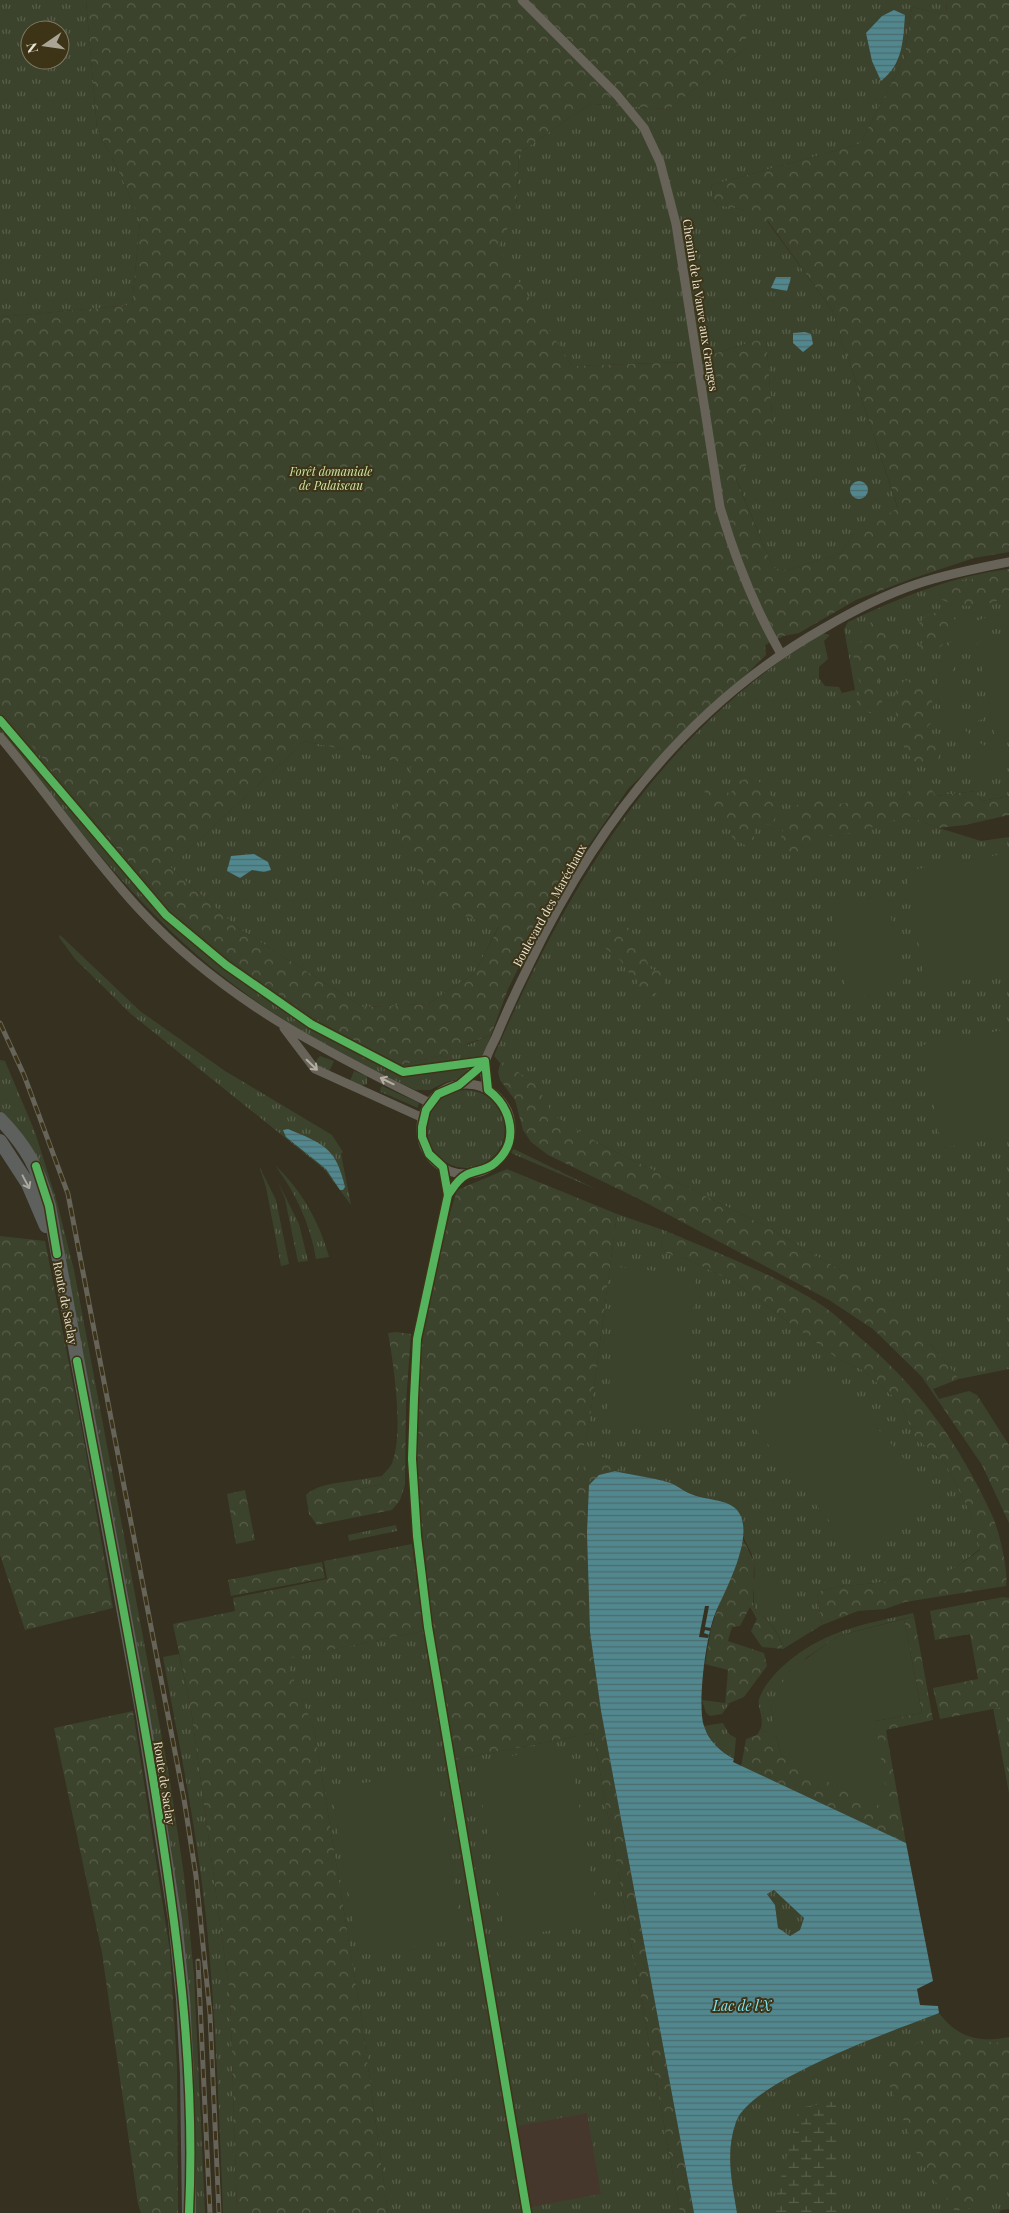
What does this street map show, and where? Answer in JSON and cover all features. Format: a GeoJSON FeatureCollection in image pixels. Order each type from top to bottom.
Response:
{"type":"FeatureCollection","features":[{"type":"Feature","properties":{"kind":"main road","name":"Route de Saclay"},"geometry":{"type":"LineString","coordinates":[[0,1120],[26,1149],[38,1171],[49,1206],[56,1254],[140,1697],[175,1920],[183,1999],[187,2075],[189,2213]]}},
{"type":"Feature","properties":{"kind":"main road","name":"Route de Saclay"},"geometry":{"type":"LineString","coordinates":[[0,1141],[28,1184],[42,1213],[56,1254]]}},
{"type":"Feature","properties":{"kind":"street","name":"Chemin de la Vauve aux Granges"},"geometry":{"type":"LineString","coordinates":[[522,0],[617,95],[644,128],[660,162],[676,224],[720,507],[732,546],[757,609],[781,654]]}},
{"type":"Feature","properties":{"kind":"street","name":"Boulevard des Maréchaux"},"geometry":{"type":"LineString","coordinates":[[459,1085],[485,1063],[533,955],[577,876],[620,812],[660,760],[721,699],[781,654],[840,618],[915,585],[950,574],[1009,562]]}},
{"type":"Feature","properties":{"kind":"street"},"geometry":{"type":"LineString","coordinates":[[0,737],[142,912],[170,939],[229,988],[283,1026],[342,1059],[430,1102]]}},
{"type":"Feature","properties":{"kind":"street"},"geometry":{"type":"LineString","coordinates":[[283,1026],[315,1069],[423,1118]]}},
{"type":"Feature","properties":{"kind":"street"},"geometry":{"type":"LineString","coordinates":[[485,1063],[488,1090]]}},
{"type":"Feature","properties":{"kind":"street"},"geometry":{"type":"LineString","coordinates":[[459,1085],[479,1086],[488,1090],[504,1105],[509,1116],[510,1138],[507,1148],[494,1164],[486,1170],[467,1174],[450,1171],[442,1167],[429,1154],[422,1137],[423,1118],[430,1102],[438,1094],[459,1085]]}},
{"type":"Feature","properties":{"kind":"street"},"geometry":{"type":"LineString","coordinates":[[442,1167],[448,1195],[458,1181],[467,1174]]}},
{"type":"Feature","properties":{"kind":"shaded area"},"geometry":{"type":"Polygon","coordinates":[[[575,1990],[613,2213],[427,2213],[395,2026],[575,1990]]]}},
{"type":"Feature","properties":{"kind":"green space"},"geometry":{"type":"Polygon","coordinates":[[[0,0],[86,0],[97,129],[120,174],[140,220],[132,305],[0,317],[0,0]]]}},
{"type":"Feature","properties":{"kind":"green space","name":"Forêt domaniale de Palaiseau"},"geometry":{"type":"Polygon","coordinates":[[[86,0],[746,0],[746,48],[669,109],[590,104],[519,153],[516,211],[498,248],[572,366],[689,362],[766,337],[773,428],[736,479],[773,568],[788,570],[841,553],[853,535],[898,508],[832,310],[768,221],[751,227],[744,210],[715,204],[711,185],[860,144],[904,59],[912,7],[946,15],[947,0],[1009,0],[1009,552],[974,558],[911,579],[856,600],[799,633],[784,636],[765,645],[766,655],[628,789],[584,852],[532,941],[508,989],[491,1035],[467,1044],[464,1054],[443,1055],[401,1065],[334,1030],[252,977],[212,945],[172,909],[113,844],[0,707],[0,317],[132,305],[140,220],[120,174],[97,129],[86,0]],[[305,741],[170,867],[238,928],[363,1007],[428,1004],[474,974],[499,927],[467,917],[430,891],[402,844],[396,805],[412,765],[305,741]]]}},
{"type":"Feature","properties":{"kind":"green space"},"geometry":{"type":"Polygon","coordinates":[[[746,0],[947,0],[946,15],[912,7],[904,59],[860,144],[711,185],[715,204],[744,210],[767,221],[832,310],[898,509],[853,535],[841,553],[788,570],[773,568],[736,478],[773,428],[766,337],[689,362],[572,366],[497,248],[516,211],[519,153],[590,104],[669,109],[746,48],[746,0]]]}},
{"type":"Feature","properties":{"kind":"green space"},"geometry":{"type":"Polygon","coordinates":[[[1009,569],[1009,796],[982,801],[976,791],[936,796],[912,787],[900,800],[891,800],[908,816],[939,828],[981,841],[1009,837],[1009,1369],[959,1379],[933,1347],[882,1299],[842,1271],[762,1224],[602,1145],[552,1115],[536,1084],[500,1063],[494,1056],[554,931],[587,873],[625,817],[666,765],[713,717],[765,673],[823,633],[830,635],[824,641],[828,659],[819,667],[819,678],[825,686],[839,687],[842,693],[855,690],[844,629],[848,622],[926,589],[967,577],[1009,569]]]}},
{"type":"Feature","properties":{"kind":"green space"},"geometry":{"type":"Polygon","coordinates":[[[1009,573],[1009,596],[991,603],[964,606],[937,597],[950,583],[1009,573]]]}},
{"type":"Feature","properties":{"kind":"green space"},"geometry":{"type":"Polygon","coordinates":[[[930,613],[951,613],[958,625],[940,648],[928,653],[913,652],[927,638],[918,635],[919,623],[930,613]]]}},
{"type":"Feature","properties":{"kind":"green space"},"geometry":{"type":"Polygon","coordinates":[[[1009,613],[1009,626],[972,638],[964,644],[955,660],[953,671],[975,670],[976,676],[956,677],[963,718],[982,713],[983,719],[962,726],[972,737],[983,744],[995,750],[1009,753],[1009,768],[970,776],[967,760],[979,757],[957,739],[944,718],[938,689],[942,660],[948,646],[969,625],[983,618],[1009,613]]]}},
{"type":"Feature","properties":{"kind":"green space"},"geometry":{"type":"Polygon","coordinates":[[[871,617],[885,623],[902,636],[897,650],[884,670],[878,684],[878,692],[884,707],[870,713],[856,705],[861,685],[853,665],[855,643],[869,640],[871,617]]]}},
{"type":"Feature","properties":{"kind":"green space"},"geometry":{"type":"Polygon","coordinates":[[[1009,637],[1009,742],[996,744],[977,642],[1009,637]]]}},
{"type":"Feature","properties":{"kind":"green space"},"geometry":{"type":"Polygon","coordinates":[[[923,676],[931,695],[935,719],[927,727],[940,748],[938,758],[928,769],[918,764],[904,747],[897,724],[896,712],[896,689],[904,681],[923,676]]]}},
{"type":"Feature","properties":{"kind":"green space"},"geometry":{"type":"Polygon","coordinates":[[[0,707],[113,844],[172,909],[212,945],[252,977],[334,1030],[401,1065],[443,1055],[491,1035],[479,1065],[467,1077],[446,1082],[430,1090],[415,1090],[317,1039],[247,995],[193,951],[163,923],[106,862],[0,732],[0,707]]]}},
{"type":"Feature","properties":{"kind":"green space"},"geometry":{"type":"Polygon","coordinates":[[[305,741],[413,765],[396,805],[467,917],[499,926],[474,974],[428,1004],[363,1007],[238,928],[170,867],[305,741]]]}},
{"type":"Feature","properties":{"kind":"green space"},"geometry":{"type":"Polygon","coordinates":[[[755,777],[776,801],[778,814],[771,824],[754,827],[754,839],[745,845],[732,838],[731,822],[716,819],[702,806],[705,790],[719,786],[730,794],[738,781],[755,777]]]}},
{"type":"Feature","properties":{"kind":"green space"},"geometry":{"type":"Polygon","coordinates":[[[928,784],[936,796],[976,791],[982,801],[1009,796],[1009,815],[965,825],[939,828],[908,816],[857,832],[816,838],[792,857],[779,848],[784,824],[796,806],[806,799],[827,799],[838,804],[869,800],[900,800],[912,787],[928,784]]]}},
{"type":"Feature","properties":{"kind":"green space"},"geometry":{"type":"Polygon","coordinates":[[[1009,853],[1009,972],[926,987],[906,871],[1009,853]]]}},
{"type":"Feature","properties":{"kind":"green space"},"geometry":{"type":"Polygon","coordinates":[[[887,895],[904,988],[848,999],[830,905],[887,895]]]}},
{"type":"Feature","properties":{"kind":"green space"},"geometry":{"type":"Polygon","coordinates":[[[621,926],[629,928],[651,969],[662,972],[665,983],[655,995],[644,1000],[637,991],[637,980],[629,973],[621,961],[604,947],[609,932],[621,926]]]}},
{"type":"Feature","properties":{"kind":"green space"},"geometry":{"type":"Polygon","coordinates":[[[60,935],[140,1011],[225,1071],[332,1135],[343,1152],[341,1154],[351,1205],[324,1169],[131,1014],[75,959],[59,937],[60,935]]]}},
{"type":"Feature","properties":{"kind":"green space"},"geometry":{"type":"Polygon","coordinates":[[[1009,1029],[1009,1135],[942,1148],[923,1045],[1009,1029]]]}},
{"type":"Feature","properties":{"kind":"green space"},"geometry":{"type":"Polygon","coordinates":[[[320,1056],[334,1061],[329,1072],[320,1068],[317,1064],[317,1059],[320,1056]]]}},
{"type":"Feature","properties":{"kind":"green space"},"geometry":{"type":"Polygon","coordinates":[[[0,1060],[5,1061],[35,1132],[57,1202],[74,1270],[169,1775],[184,1875],[194,1974],[205,2213],[195,2213],[187,1988],[59,1239],[10,1121],[0,1111],[0,1060]]]}},
{"type":"Feature","properties":{"kind":"green space"},"geometry":{"type":"Polygon","coordinates":[[[501,1061],[536,1084],[553,1115],[602,1145],[762,1224],[842,1271],[883,1299],[933,1347],[959,1379],[933,1389],[939,1399],[969,1391],[977,1395],[1009,1445],[1009,1523],[982,1465],[922,1377],[873,1329],[829,1300],[637,1198],[548,1155],[531,1142],[523,1130],[515,1100],[500,1080],[498,1072],[501,1061]]]}},
{"type":"Feature","properties":{"kind":"green space"},"geometry":{"type":"Polygon","coordinates":[[[354,1071],[367,1076],[367,1084],[361,1086],[350,1081],[354,1071]]]}},
{"type":"Feature","properties":{"kind":"green space"},"geometry":{"type":"Polygon","coordinates":[[[382,1086],[419,1103],[418,1108],[381,1092],[382,1086]]]}},
{"type":"Feature","properties":{"kind":"green space"},"geometry":{"type":"Polygon","coordinates":[[[466,1090],[481,1093],[494,1101],[502,1114],[505,1129],[502,1144],[494,1157],[481,1165],[466,1168],[451,1165],[438,1157],[430,1144],[427,1129],[430,1114],[438,1101],[451,1093],[466,1090]]]}},
{"type":"Feature","properties":{"kind":"green space"},"geometry":{"type":"Polygon","coordinates":[[[514,1149],[598,1190],[513,1154],[511,1152],[514,1149]]]}},
{"type":"Feature","properties":{"kind":"green space"},"geometry":{"type":"Polygon","coordinates":[[[275,1165],[293,1185],[308,1207],[315,1219],[329,1257],[316,1259],[310,1233],[301,1209],[275,1165]]]}},
{"type":"Feature","properties":{"kind":"green space"},"geometry":{"type":"Polygon","coordinates":[[[259,1166],[276,1200],[289,1264],[281,1266],[266,1187],[259,1166]]]}},
{"type":"Feature","properties":{"kind":"green space"},"geometry":{"type":"Polygon","coordinates":[[[507,1169],[617,1214],[589,1425],[576,1480],[586,1463],[604,1457],[620,1467],[615,1471],[599,1475],[590,1632],[601,1711],[694,2213],[680,2213],[593,1733],[450,1761],[424,1581],[412,1459],[420,1340],[435,1262],[457,1190],[507,1169]]]}},
{"type":"Feature","properties":{"kind":"green space"},"geometry":{"type":"Polygon","coordinates":[[[278,1182],[299,1224],[308,1261],[298,1262],[285,1199],[278,1182]]]}},
{"type":"Feature","properties":{"kind":"green space"},"geometry":{"type":"Polygon","coordinates":[[[617,1214],[666,1231],[661,1245],[667,1254],[687,1259],[736,1283],[838,1359],[861,1369],[900,1402],[914,1436],[945,1463],[970,1512],[980,1549],[955,1568],[941,1574],[912,1574],[884,1582],[837,1587],[817,1592],[822,1625],[783,1649],[774,1628],[756,1612],[753,1558],[742,1533],[742,1519],[729,1505],[691,1494],[668,1482],[615,1471],[619,1468],[575,1483],[589,1425],[617,1214]]]}},
{"type":"Feature","properties":{"kind":"green space"},"geometry":{"type":"Polygon","coordinates":[[[666,1231],[788,1285],[834,1314],[879,1354],[918,1395],[966,1464],[995,1522],[1005,1561],[1006,1586],[905,1602],[885,1609],[858,1611],[822,1625],[817,1592],[837,1587],[884,1582],[912,1574],[941,1574],[955,1568],[980,1550],[970,1512],[945,1463],[914,1436],[900,1402],[861,1369],[838,1359],[736,1283],[687,1259],[667,1254],[661,1245],[666,1231]]]}},
{"type":"Feature","properties":{"kind":"green space"},"geometry":{"type":"Polygon","coordinates":[[[0,1236],[45,1241],[82,1430],[113,1608],[25,1630],[0,1555],[0,1236]]]}},
{"type":"Feature","properties":{"kind":"green space"},"geometry":{"type":"Polygon","coordinates":[[[617,1267],[696,1275],[685,1430],[607,1423],[617,1267]]]}},
{"type":"Feature","properties":{"kind":"green space"},"geometry":{"type":"Polygon","coordinates":[[[388,1333],[411,1334],[406,1403],[405,1485],[400,1500],[392,1510],[317,1525],[309,1514],[306,1495],[311,1491],[323,1486],[357,1480],[359,1489],[383,1484],[382,1476],[392,1462],[396,1447],[395,1379],[388,1333]]]}},
{"type":"Feature","properties":{"kind":"green space"},"geometry":{"type":"Polygon","coordinates":[[[824,1367],[934,1493],[858,1557],[754,1427],[824,1367]]]}},
{"type":"Feature","properties":{"kind":"green space"},"geometry":{"type":"Polygon","coordinates":[[[382,1476],[383,1484],[358,1489],[357,1480],[382,1476]]]}},
{"type":"Feature","properties":{"kind":"green space"},"geometry":{"type":"Polygon","coordinates":[[[245,1490],[255,1540],[236,1544],[227,1494],[245,1490]]]}},
{"type":"Feature","properties":{"kind":"green space"},"geometry":{"type":"Polygon","coordinates":[[[396,1525],[397,1531],[349,1541],[348,1535],[396,1525]]]}},
{"type":"Feature","properties":{"kind":"green space"},"geometry":{"type":"Polygon","coordinates":[[[742,1537],[754,1562],[753,1602],[756,1612],[766,1619],[773,1628],[783,1649],[762,1647],[751,1631],[757,1619],[750,1607],[740,1626],[732,1627],[728,1641],[764,1653],[767,1666],[744,1697],[725,1705],[728,1670],[705,1664],[711,1628],[742,1537]]]}},
{"type":"Feature","properties":{"kind":"green space"},"geometry":{"type":"Polygon","coordinates":[[[412,1544],[424,1631],[285,1659],[314,1728],[362,2022],[388,2213],[237,2213],[230,1996],[191,1709],[173,1624],[235,1611],[233,1598],[327,1579],[324,1561],[412,1544]]]}},
{"type":"Feature","properties":{"kind":"green space"},"geometry":{"type":"Polygon","coordinates":[[[322,1562],[325,1578],[231,1596],[228,1580],[322,1562]]]}},
{"type":"Feature","properties":{"kind":"green space"},"geometry":{"type":"Polygon","coordinates":[[[774,1574],[781,1605],[758,1610],[751,1579],[774,1574]]]}},
{"type":"Feature","properties":{"kind":"green space"},"geometry":{"type":"Polygon","coordinates":[[[1003,1597],[1009,1598],[1009,1706],[940,1719],[933,1688],[978,1679],[970,1634],[935,1640],[930,1611],[1003,1597]]]}},
{"type":"Feature","properties":{"kind":"green space"},"geometry":{"type":"Polygon","coordinates":[[[913,1613],[914,1616],[841,1635],[806,1658],[771,1706],[777,1739],[761,1728],[762,1720],[759,1699],[761,1693],[772,1678],[790,1660],[819,1641],[834,1634],[913,1613]]]}},
{"type":"Feature","properties":{"kind":"green space"},"geometry":{"type":"Polygon","coordinates":[[[914,1616],[933,1720],[886,1730],[906,1843],[741,1767],[746,1739],[757,1735],[761,1728],[777,1739],[782,1757],[875,1721],[922,1713],[904,1619],[914,1616]]]}},
{"type":"Feature","properties":{"kind":"green space"},"geometry":{"type":"Polygon","coordinates":[[[904,1619],[922,1713],[875,1721],[889,1810],[800,1769],[782,1757],[775,1732],[771,1706],[788,1672],[825,1645],[841,1635],[904,1619]]]}},
{"type":"Feature","properties":{"kind":"green space"},"geometry":{"type":"Polygon","coordinates":[[[424,1631],[522,2213],[388,2213],[362,2022],[314,1728],[284,1659],[424,1631]]]}},
{"type":"Feature","properties":{"kind":"green space"},"geometry":{"type":"Polygon","coordinates":[[[179,1654],[191,1709],[230,1996],[237,2213],[223,2213],[215,2029],[206,1918],[193,1820],[163,1657],[179,1654]]]}},
{"type":"Feature","properties":{"kind":"green space"},"geometry":{"type":"Polygon","coordinates":[[[702,1700],[729,1704],[722,1714],[710,1716],[706,1713],[702,1700]]]}},
{"type":"Feature","properties":{"kind":"green space"},"geometry":{"type":"Polygon","coordinates":[[[1009,1705],[1009,1793],[993,1708],[1009,1705]]]}},
{"type":"Feature","properties":{"kind":"green space"},"geometry":{"type":"Polygon","coordinates":[[[133,1711],[170,1951],[177,2065],[178,2213],[141,2213],[138,2204],[102,1953],[54,1728],[133,1711]]]}},
{"type":"Feature","properties":{"kind":"green space"},"geometry":{"type":"Polygon","coordinates":[[[723,1723],[729,1734],[736,1738],[734,1759],[714,1745],[703,1726],[723,1723]]]}},
{"type":"Feature","properties":{"kind":"green space"},"geometry":{"type":"Polygon","coordinates":[[[593,1733],[680,2213],[532,2213],[531,2207],[601,2194],[587,2113],[517,2126],[455,1760],[593,1733]]]}},
{"type":"Feature","properties":{"kind":"green space"},"geometry":{"type":"Polygon","coordinates":[[[569,1746],[599,1922],[506,1938],[475,1762],[569,1746]]]}},
{"type":"Feature","properties":{"kind":"green space"},"geometry":{"type":"Polygon","coordinates":[[[435,1770],[463,1938],[359,1955],[331,1789],[435,1770]]]}},
{"type":"Feature","properties":{"kind":"green space"},"geometry":{"type":"Polygon","coordinates":[[[775,1890],[804,1918],[800,1930],[790,1936],[778,1928],[775,1905],[767,1893],[775,1890]]]}},
{"type":"Feature","properties":{"kind":"green space"},"geometry":{"type":"Polygon","coordinates":[[[939,2013],[954,2028],[970,2037],[998,2039],[1009,2037],[1009,2209],[1001,2210],[999,2213],[737,2213],[730,2167],[731,2145],[736,2122],[747,2106],[768,2090],[827,2058],[939,2013]]]}},
{"type":"Feature","properties":{"kind":"green space"},"geometry":{"type":"Polygon","coordinates":[[[937,2033],[996,2043],[1009,2040],[1009,2173],[982,2206],[955,2211],[917,2154],[884,2071],[899,2052],[937,2033]]]}},
{"type":"Feature","properties":{"kind":"green space"},"geometry":{"type":"Polygon","coordinates":[[[836,2101],[837,2213],[772,2213],[799,2108],[836,2101]]]}},
{"type":"Feature","properties":{"kind":"water"},"geometry":{"type":"Polygon","coordinates":[[[894,10],[905,15],[902,43],[898,60],[881,81],[872,61],[866,33],[882,16],[894,10]]]}},
{"type":"Feature","properties":{"kind":"water"},"geometry":{"type":"Polygon","coordinates":[[[776,277],[791,277],[787,291],[771,288],[776,277]]]}},
{"type":"Feature","properties":{"kind":"water"},"geometry":{"type":"Polygon","coordinates":[[[805,332],[811,334],[813,344],[803,352],[793,343],[793,333],[805,332]]]}},
{"type":"Feature","properties":{"kind":"water"},"geometry":{"type":"Polygon","coordinates":[[[855,481],[863,481],[868,486],[866,497],[855,499],[850,494],[850,486],[855,481]]]}},
{"type":"Feature","properties":{"kind":"water"},"geometry":{"type":"Polygon","coordinates":[[[254,854],[268,862],[271,870],[264,872],[252,870],[240,878],[227,871],[231,856],[254,854]]]}},
{"type":"Feature","properties":{"kind":"water"},"geometry":{"type":"Polygon","coordinates":[[[288,1129],[311,1139],[333,1155],[345,1187],[343,1190],[340,1190],[326,1169],[286,1137],[283,1130],[288,1129]]]}},
{"type":"Feature","properties":{"kind":"water","name":"Lac de l'X"},"geometry":{"type":"Polygon","coordinates":[[[615,1471],[661,1480],[696,1496],[728,1504],[737,1510],[742,1520],[741,1547],[732,1577],[715,1614],[708,1638],[702,1687],[702,1716],[706,1732],[716,1746],[734,1759],[733,1762],[906,1843],[933,1981],[917,1989],[920,2005],[938,2006],[939,2013],[827,2058],[768,2090],[747,2106],[736,2122],[731,2145],[731,2168],[737,2213],[694,2213],[601,1711],[590,1632],[587,1533],[589,1485],[599,1475],[615,1471]],[[774,1890],[767,1894],[775,1905],[778,1928],[790,1936],[800,1930],[804,1918],[774,1890]]]}},
{"type":"Feature","properties":{"kind":"pier"},"geometry":{"type":"Polygon","coordinates":[[[705,1606],[709,1606],[705,1627],[711,1628],[710,1631],[705,1630],[704,1633],[709,1635],[708,1638],[699,1637],[705,1606]]]}},
{"type":"Feature","properties":{"kind":"railway"},"geometry":{"type":"LineString","coordinates":[[0,1023],[24,1075],[68,1194],[184,1799],[196,1876],[210,2014],[219,2213]]}},
{"type":"Feature","properties":{"kind":"railway"},"geometry":{"type":"LineString","coordinates":[[198,1961],[210,2213]]}},
{"type":"Feature","properties":{"kind":"cycle path"},"geometry":{"type":"LineString","coordinates":[[0,720],[166,915],[226,965],[311,1024],[403,1072],[485,1061],[488,1090],[503,1106],[510,1125],[508,1145],[503,1155],[495,1163],[488,1168],[469,1173],[463,1177],[448,1195]]}},
{"type":"Feature","properties":{"kind":"cycle path"},"geometry":{"type":"LineString","coordinates":[[485,1063],[459,1085],[438,1094],[426,1110],[422,1127],[422,1137],[429,1154],[443,1167],[448,1195],[417,1339],[412,1459],[417,1536],[428,1627],[527,2213]]}},
{"type":"Feature","properties":{"kind":"cycle path"},"geometry":{"type":"LineString","coordinates":[[36,1166],[49,1206],[57,1254]]}},
{"type":"Feature","properties":{"kind":"cycle path"},"geometry":{"type":"LineString","coordinates":[[77,1361],[135,1674],[169,1886],[187,2049],[190,2104],[189,2213]]}}]}
